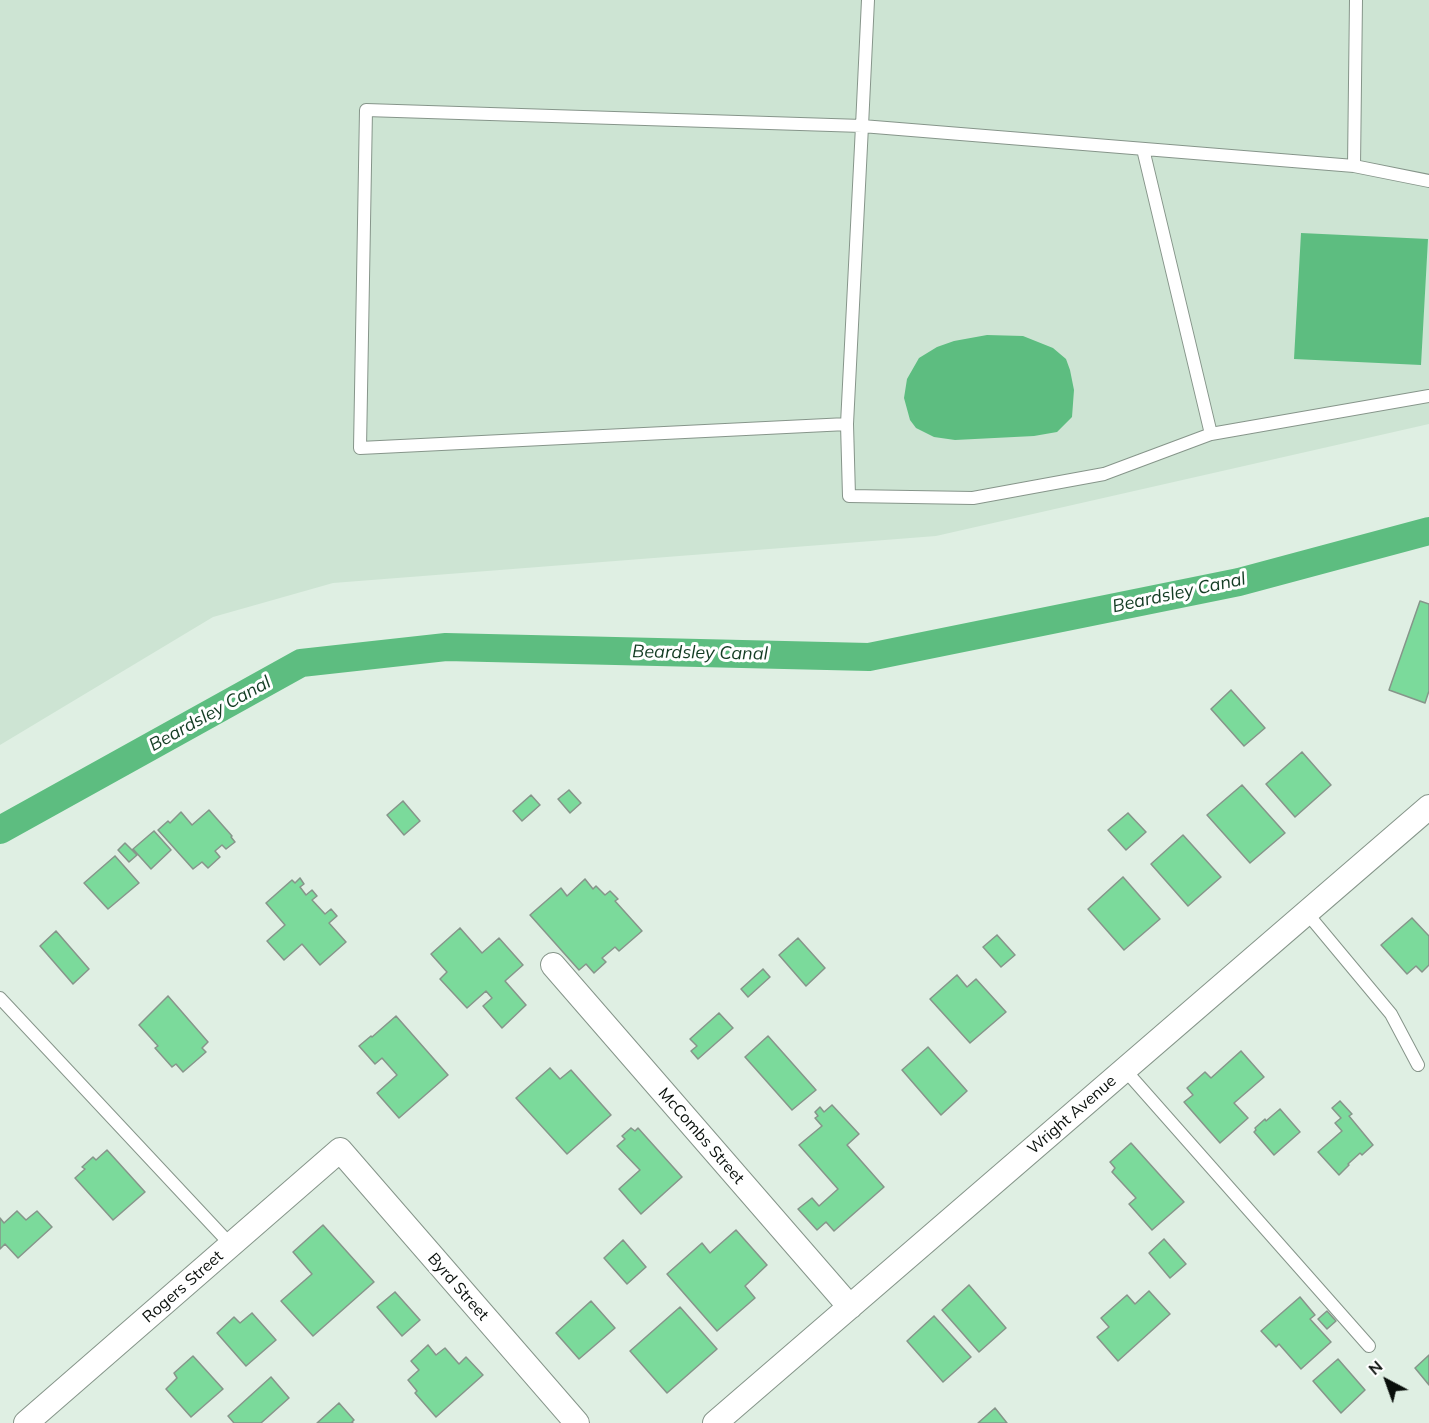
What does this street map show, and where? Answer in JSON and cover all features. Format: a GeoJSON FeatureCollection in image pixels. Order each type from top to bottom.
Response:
{"type":"FeatureCollection","features":[{"type":"Feature","properties":{"kind":"street","name":"Wright Avenue"},"geometry":{"type":"LineString","coordinates":[[715,1423],[1429,807]]}},
{"type":"Feature","properties":{"kind":"street","name":"McCombs Street"},"geometry":{"type":"LineString","coordinates":[[553,965],[850,1307]]}},
{"type":"Feature","properties":{"kind":"street","name":"Rogers Street"},"geometry":{"type":"LineString","coordinates":[[26,1423],[340,1150]]}},
{"type":"Feature","properties":{"kind":"street","name":"Byrd Street"},"geometry":{"type":"LineString","coordinates":[[340,1150],[577,1423]]}},
{"type":"Feature","properties":{"kind":"lane"},"geometry":{"type":"LineString","coordinates":[[868,0],[847,424],[849,496],[974,498],[1104,474],[1210,434],[1429,396]]}},
{"type":"Feature","properties":{"kind":"lane"},"geometry":{"type":"LineString","coordinates":[[1354,166],[1356,0]]}},
{"type":"Feature","properties":{"kind":"lane"},"geometry":{"type":"LineString","coordinates":[[847,424],[360,448],[366,110],[862,126],[1354,166],[1429,181]]}},
{"type":"Feature","properties":{"kind":"lane"},"geometry":{"type":"LineString","coordinates":[[1143,149],[1210,434]]}},
{"type":"Feature","properties":{"kind":"lane"},"geometry":{"type":"LineString","coordinates":[[1306,912],[1391,1014],[1418,1065]]}},
{"type":"Feature","properties":{"kind":"lane"},"geometry":{"type":"LineString","coordinates":[[0,998],[231,1245]]}},
{"type":"Feature","properties":{"kind":"lane"},"geometry":{"type":"LineString","coordinates":[[1125,1070],[1369,1346]]}},
{"type":"Feature","properties":{"kind":"shaded area"},"geometry":{"type":"Polygon","coordinates":[[[0,0],[1429,0],[1429,424],[936,536],[333,583],[213,617],[0,745],[0,0]]]}},
{"type":"Feature","properties":{"kind":"shaded area"},"geometry":{"type":"Polygon","coordinates":[[[1301,233],[1428,239],[1421,365],[1294,359],[1301,233]]]}},
{"type":"Feature","properties":{"kind":"shaded area"},"geometry":{"type":"Polygon","coordinates":[[[987,335],[1023,336],[1053,348],[1066,359],[1074,390],[1072,417],[1057,432],[1034,436],[955,440],[934,437],[916,428],[910,420],[904,398],[907,379],[919,358],[937,347],[954,341],[987,335]]]}},
{"type":"Feature","properties":{"kind":"building"},"geometry":{"type":"Polygon","coordinates":[[[1420,601],[1429,604],[1429,691],[1425,703],[1389,690],[1420,601]]]}},
{"type":"Feature","properties":{"kind":"building"},"geometry":{"type":"Polygon","coordinates":[[[1231,690],[1265,728],[1244,746],[1211,709],[1231,690]]]}},
{"type":"Feature","properties":{"kind":"building"},"geometry":{"type":"Polygon","coordinates":[[[1302,752],[1331,785],[1295,817],[1266,784],[1302,752]]]}},
{"type":"Feature","properties":{"kind":"building"},"geometry":{"type":"Polygon","coordinates":[[[1242,785],[1285,833],[1250,863],[1207,815],[1242,785]]]}},
{"type":"Feature","properties":{"kind":"building"},"geometry":{"type":"Polygon","coordinates":[[[569,790],[581,803],[570,813],[558,799],[569,790]]]}},
{"type":"Feature","properties":{"kind":"building"},"geometry":{"type":"Polygon","coordinates":[[[531,795],[540,805],[522,821],[513,811],[531,795]]]}},
{"type":"Feature","properties":{"kind":"building"},"geometry":{"type":"Polygon","coordinates":[[[403,801],[420,821],[404,835],[387,815],[403,801]]]}},
{"type":"Feature","properties":{"kind":"building"},"geometry":{"type":"Polygon","coordinates":[[[209,810],[235,842],[226,849],[222,845],[215,851],[220,857],[208,868],[202,862],[193,869],[158,830],[168,821],[170,823],[181,812],[192,825],[209,810]]]}},
{"type":"Feature","properties":{"kind":"building"},"geometry":{"type":"Polygon","coordinates":[[[1128,813],[1146,832],[1126,850],[1108,830],[1128,813]]]}},
{"type":"Feature","properties":{"kind":"building"},"geometry":{"type":"Polygon","coordinates":[[[154,831],[171,850],[151,869],[133,849],[154,831]]]}},
{"type":"Feature","properties":{"kind":"building"},"geometry":{"type":"Polygon","coordinates":[[[1183,835],[1221,877],[1188,906],[1151,864],[1183,835]]]}},
{"type":"Feature","properties":{"kind":"building"},"geometry":{"type":"Polygon","coordinates":[[[125,843],[137,855],[129,862],[118,850],[125,843]]]}},
{"type":"Feature","properties":{"kind":"building"},"geometry":{"type":"Polygon","coordinates":[[[115,856],[139,883],[108,909],[84,883],[115,856]]]}},
{"type":"Feature","properties":{"kind":"building"},"geometry":{"type":"Polygon","coordinates":[[[1123,877],[1160,919],[1124,950],[1088,909],[1123,877]]]}},
{"type":"Feature","properties":{"kind":"building"},"geometry":{"type":"Polygon","coordinates":[[[300,878],[304,884],[300,887],[306,895],[312,890],[317,896],[312,900],[325,914],[331,909],[337,916],[329,923],[346,942],[320,965],[302,944],[284,960],[267,941],[285,925],[266,903],[292,880],[295,883],[300,878]]]}},
{"type":"Feature","properties":{"kind":"building"},"geometry":{"type":"Polygon","coordinates":[[[585,879],[593,889],[596,886],[605,895],[610,891],[618,899],[615,901],[642,931],[619,951],[615,947],[602,958],[606,962],[594,973],[586,964],[579,970],[530,915],[561,888],[567,896],[585,879]]]}},
{"type":"Feature","properties":{"kind":"building"},"geometry":{"type":"Polygon","coordinates":[[[1412,918],[1429,936],[1429,965],[1422,972],[1416,966],[1407,974],[1381,945],[1412,918]]]}},
{"type":"Feature","properties":{"kind":"building"},"geometry":{"type":"Polygon","coordinates":[[[460,928],[482,953],[499,938],[523,965],[505,981],[526,1005],[502,1028],[483,1006],[492,998],[486,991],[467,1008],[440,979],[447,972],[431,954],[460,928]]]}},
{"type":"Feature","properties":{"kind":"building"},"geometry":{"type":"Polygon","coordinates":[[[56,931],[89,969],[73,984],[40,946],[56,931]]]}},
{"type":"Feature","properties":{"kind":"building"},"geometry":{"type":"Polygon","coordinates":[[[997,935],[1015,955],[1001,967],[983,947],[997,935]]]}},
{"type":"Feature","properties":{"kind":"building"},"geometry":{"type":"Polygon","coordinates":[[[798,938],[825,968],[806,986],[779,955],[798,938]]]}},
{"type":"Feature","properties":{"kind":"building"},"geometry":{"type":"Polygon","coordinates":[[[763,969],[770,977],[748,997],[741,989],[763,969]]]}},
{"type":"Feature","properties":{"kind":"building"},"geometry":{"type":"Polygon","coordinates":[[[957,975],[967,987],[976,979],[1006,1012],[970,1043],[930,999],[957,975]]]}},
{"type":"Feature","properties":{"kind":"building"},"geometry":{"type":"Polygon","coordinates":[[[168,996],[208,1042],[202,1048],[206,1052],[183,1072],[176,1064],[172,1067],[155,1048],[158,1046],[139,1025],[168,996]]]}},
{"type":"Feature","properties":{"kind":"building"},"geometry":{"type":"Polygon","coordinates":[[[719,1013],[733,1028],[698,1059],[691,1051],[697,1046],[690,1039],[719,1013]]]}},
{"type":"Feature","properties":{"kind":"building"},"geometry":{"type":"Polygon","coordinates":[[[396,1016],[448,1075],[399,1118],[377,1093],[397,1075],[382,1058],[375,1064],[359,1046],[396,1016]]]}},
{"type":"Feature","properties":{"kind":"building"},"geometry":{"type":"Polygon","coordinates":[[[768,1036],[816,1090],[792,1110],[745,1057],[768,1036]]]}},
{"type":"Feature","properties":{"kind":"building"},"geometry":{"type":"Polygon","coordinates":[[[928,1047],[967,1091],[941,1115],[902,1070],[928,1047]]]}},
{"type":"Feature","properties":{"kind":"building"},"geometry":{"type":"Polygon","coordinates":[[[1241,1051],[1264,1077],[1234,1103],[1248,1118],[1220,1143],[1184,1102],[1193,1095],[1187,1088],[1205,1072],[1211,1078],[1241,1051]]]}},
{"type":"Feature","properties":{"kind":"building"},"geometry":{"type":"Polygon","coordinates":[[[550,1068],[560,1079],[571,1070],[611,1115],[567,1154],[516,1098],[550,1068]]]}},
{"type":"Feature","properties":{"kind":"building"},"geometry":{"type":"Polygon","coordinates":[[[1340,1101],[1352,1114],[1349,1116],[1373,1145],[1362,1155],[1360,1153],[1339,1175],[1318,1152],[1342,1131],[1335,1123],[1341,1118],[1332,1108],[1340,1101]]]}},
{"type":"Feature","properties":{"kind":"building"},"geometry":{"type":"Polygon","coordinates":[[[832,1105],[859,1134],[847,1145],[884,1187],[834,1231],[826,1222],[817,1230],[798,1209],[812,1198],[819,1206],[838,1189],[799,1145],[822,1126],[815,1118],[818,1116],[815,1112],[820,1107],[824,1112],[832,1105]]]}},
{"type":"Feature","properties":{"kind":"building"},"geometry":{"type":"Polygon","coordinates":[[[1280,1109],[1300,1132],[1274,1155],[1254,1132],[1255,1128],[1265,1119],[1266,1121],[1280,1109]]]}},
{"type":"Feature","properties":{"kind":"building"},"geometry":{"type":"Polygon","coordinates":[[[631,1128],[635,1131],[638,1128],[682,1177],[641,1214],[619,1189],[640,1170],[617,1146],[625,1139],[622,1136],[631,1128]]]}},
{"type":"Feature","properties":{"kind":"building"},"geometry":{"type":"Polygon","coordinates":[[[1131,1143],[1184,1202],[1152,1230],[1129,1204],[1136,1198],[1112,1172],[1115,1168],[1110,1162],[1131,1143]]]}},
{"type":"Feature","properties":{"kind":"building"},"geometry":{"type":"Polygon","coordinates":[[[107,1150],[145,1192],[113,1220],[75,1178],[85,1169],[82,1167],[93,1157],[96,1160],[107,1150]]]}},
{"type":"Feature","properties":{"kind":"building"},"geometry":{"type":"Polygon","coordinates":[[[17,1211],[26,1220],[37,1211],[52,1227],[18,1258],[5,1244],[0,1249],[0,1218],[4,1223],[17,1211]]]}},
{"type":"Feature","properties":{"kind":"building"},"geometry":{"type":"Polygon","coordinates":[[[323,1225],[374,1282],[313,1336],[281,1301],[312,1274],[293,1252],[323,1225]]]}},
{"type":"Feature","properties":{"kind":"building"},"geometry":{"type":"Polygon","coordinates":[[[736,1230],[767,1265],[745,1286],[755,1298],[717,1331],[667,1274],[702,1243],[710,1253],[736,1230]]]}},
{"type":"Feature","properties":{"kind":"building"},"geometry":{"type":"Polygon","coordinates":[[[1164,1239],[1186,1264],[1170,1278],[1149,1253],[1164,1239]]]}},
{"type":"Feature","properties":{"kind":"building"},"geometry":{"type":"Polygon","coordinates":[[[623,1240],[646,1267],[627,1284],[604,1258],[623,1240]]]}},
{"type":"Feature","properties":{"kind":"building"},"geometry":{"type":"Polygon","coordinates":[[[969,1285],[1006,1328],[979,1352],[942,1310],[969,1285]]]}},
{"type":"Feature","properties":{"kind":"building"},"geometry":{"type":"Polygon","coordinates":[[[1149,1291],[1170,1314],[1118,1361],[1097,1337],[1109,1327],[1101,1318],[1127,1295],[1135,1304],[1149,1291]]]}},
{"type":"Feature","properties":{"kind":"building"},"geometry":{"type":"Polygon","coordinates":[[[395,1292],[420,1320],[402,1336],[377,1307],[395,1292]]]}},
{"type":"Feature","properties":{"kind":"building"},"geometry":{"type":"Polygon","coordinates":[[[1300,1297],[1315,1315],[1310,1319],[1331,1342],[1301,1369],[1279,1344],[1276,1347],[1261,1331],[1300,1297]]]}},
{"type":"Feature","properties":{"kind":"building"},"geometry":{"type":"Polygon","coordinates":[[[591,1301],[615,1328],[579,1359],[556,1333],[591,1301]]]}},
{"type":"Feature","properties":{"kind":"building"},"geometry":{"type":"Polygon","coordinates":[[[680,1307],[717,1349],[667,1393],[630,1351],[680,1307]]]}},
{"type":"Feature","properties":{"kind":"building"},"geometry":{"type":"Polygon","coordinates":[[[1327,1311],[1336,1321],[1327,1329],[1318,1319],[1327,1311]]]}},
{"type":"Feature","properties":{"kind":"building"},"geometry":{"type":"Polygon","coordinates":[[[252,1313],[276,1340],[246,1366],[217,1333],[234,1317],[240,1323],[252,1313]]]}},
{"type":"Feature","properties":{"kind":"building"},"geometry":{"type":"Polygon","coordinates":[[[934,1316],[971,1357],[943,1382],[907,1341],[934,1316]]]}},
{"type":"Feature","properties":{"kind":"building"},"geometry":{"type":"Polygon","coordinates":[[[428,1345],[436,1355],[445,1348],[459,1364],[466,1357],[483,1375],[436,1417],[415,1393],[417,1391],[408,1380],[419,1370],[411,1361],[428,1345]]]}},
{"type":"Feature","properties":{"kind":"building"},"geometry":{"type":"Polygon","coordinates":[[[1429,1355],[1429,1385],[1415,1368],[1429,1355]]]}},
{"type":"Feature","properties":{"kind":"building"},"geometry":{"type":"Polygon","coordinates":[[[193,1356],[223,1389],[191,1417],[166,1389],[177,1378],[174,1373],[193,1356]]]}},
{"type":"Feature","properties":{"kind":"building"},"geometry":{"type":"Polygon","coordinates":[[[1338,1359],[1365,1390],[1341,1413],[1313,1381],[1338,1359]]]}},
{"type":"Feature","properties":{"kind":"building"},"geometry":{"type":"Polygon","coordinates":[[[271,1377],[289,1398],[261,1423],[234,1423],[228,1416],[271,1377]]]}},
{"type":"Feature","properties":{"kind":"building"},"geometry":{"type":"Polygon","coordinates":[[[339,1403],[354,1420],[353,1423],[317,1423],[339,1403]]]}},
{"type":"Feature","properties":{"kind":"building"},"geometry":{"type":"Polygon","coordinates":[[[995,1408],[1007,1423],[978,1423],[995,1408]]]}},
{"type":"Feature","properties":{"kind":"waterway","name":"Beardsley Canal"},"geometry":{"type":"LineString","coordinates":[[0,830],[301,663],[446,647],[869,657],[1239,582],[1429,531]]}}]}
